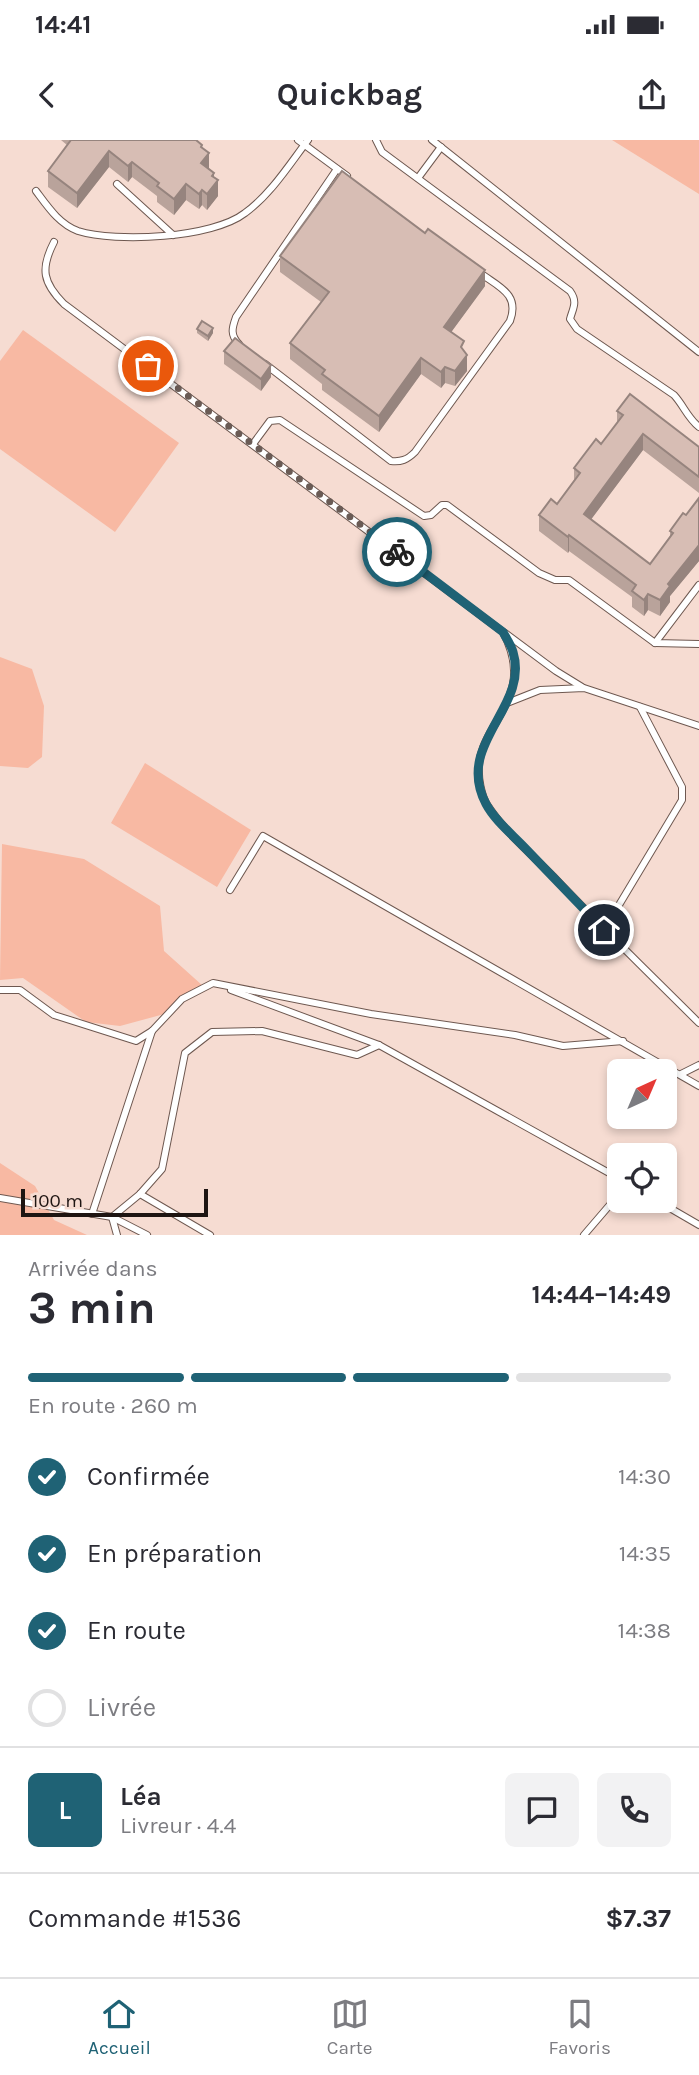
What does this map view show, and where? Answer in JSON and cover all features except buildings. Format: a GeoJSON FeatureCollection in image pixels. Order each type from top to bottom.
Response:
{"type":"FeatureCollection","features":[{"type":"Feature","properties":{"kind":"lane"},"geometry":{"type":"LineString","coordinates":[[376,140],[382,152],[570,291],[575,298],[570,319],[577,329],[674,395],[682,404],[685,414],[699,427]]}},
{"type":"Feature","properties":{"kind":"lane"},"geometry":{"type":"LineString","coordinates":[[432,140],[699,352]]}},
{"type":"Feature","properties":{"kind":"lane"},"geometry":{"type":"LineString","coordinates":[[36,191],[53,215],[76,230],[107,236],[173,234],[227,224],[246,213],[272,186],[303,142],[348,177]]}},
{"type":"Feature","properties":{"kind":"lane"},"geometry":{"type":"LineString","coordinates":[[418,178],[441,147]]}},
{"type":"Feature","properties":{"kind":"lane"},"geometry":{"type":"LineString","coordinates":[[250,352],[234,338],[232,329],[236,317],[337,169]]}},
{"type":"Feature","properties":{"kind":"lane"},"geometry":{"type":"LineString","coordinates":[[117,184],[173,234]]}},
{"type":"Feature","properties":{"kind":"lane"},"geometry":{"type":"LineString","coordinates":[[54,242],[47,257],[45,276],[51,291],[64,304],[556,671],[584,688],[699,726]]}},
{"type":"Feature","properties":{"kind":"lane"},"geometry":{"type":"LineString","coordinates":[[261,361],[383,456],[391,461],[408,458],[510,321],[515,309],[512,298],[505,291],[471,267]]}},
{"type":"Feature","properties":{"kind":"lane"},"geometry":{"type":"LineString","coordinates":[[253,444],[270,421],[280,420],[424,516],[431,515],[442,505],[447,505],[540,573],[555,580],[569,580],[655,643],[699,644]]}},
{"type":"Feature","properties":{"kind":"lane"},"geometry":{"type":"LineString","coordinates":[[655,643],[699,585]]}},
{"type":"Feature","properties":{"kind":"lane"},"geometry":{"type":"LineString","coordinates":[[503,632],[513,651],[515,664],[507,704],[482,747],[480,781],[486,804],[604,930],[699,1023]]}},
{"type":"Feature","properties":{"kind":"lane"},"geometry":{"type":"LineString","coordinates":[[507,704],[540,690],[584,688]]}},
{"type":"Feature","properties":{"kind":"lane"},"geometry":{"type":"LineString","coordinates":[[604,930],[682,800],[682,787],[640,706]]}},
{"type":"Feature","properties":{"kind":"lane"},"geometry":{"type":"LineString","coordinates":[[230,890],[263,836],[699,1086]]}},
{"type":"Feature","properties":{"kind":"lane"},"geometry":{"type":"LineString","coordinates":[[0,990],[20,990],[54,1015],[136,1041],[152,1031],[182,999],[213,983],[371,1014],[515,1035],[563,1046],[623,1041]]}},
{"type":"Feature","properties":{"kind":"lane"},"geometry":{"type":"LineString","coordinates":[[213,983],[379,1045],[607,1172]]}},
{"type":"Feature","properties":{"kind":"lane"},"geometry":{"type":"LineString","coordinates":[[92,1214],[152,1031]]}},
{"type":"Feature","properties":{"kind":"lane"},"geometry":{"type":"LineString","coordinates":[[112,1217],[140,1194],[162,1169],[185,1053],[212,1032],[262,1031],[357,1055],[379,1045]]}},
{"type":"Feature","properties":{"kind":"lane"},"geometry":{"type":"LineString","coordinates":[[681,1074],[699,1065]]}},
{"type":"Feature","properties":{"kind":"lane"},"geometry":{"type":"LineString","coordinates":[[140,1194],[209,1235]]}},
{"type":"Feature","properties":{"kind":"lane"},"geometry":{"type":"LineString","coordinates":[[0,1198],[112,1217],[146,1235]]}},
{"type":"Feature","properties":{"kind":"lane"},"geometry":{"type":"LineString","coordinates":[[584,1235],[607,1208]]}},
{"type":"Feature","properties":{"kind":"lane"},"geometry":{"type":"LineString","coordinates":[[677,1212],[699,1225]]}},
{"type":"Feature","properties":{"kind":"lane"},"geometry":{"type":"LineString","coordinates":[[112,1217],[117,1235]]}},
{"type":"Feature","properties":{"kind":"shaded area"},"geometry":{"type":"Polygon","coordinates":[[[612,140],[699,140],[699,194],[612,140]]]}},
{"type":"Feature","properties":{"kind":"shaded area"},"geometry":{"type":"Polygon","coordinates":[[[23,330],[179,443],[115,532],[0,449],[0,361],[23,330]]]}},
{"type":"Feature","properties":{"kind":"shaded area"},"geometry":{"type":"Polygon","coordinates":[[[0,657],[32,669],[44,706],[42,757],[28,768],[0,766],[0,657]]]}},
{"type":"Feature","properties":{"kind":"shaded area"},"geometry":{"type":"Polygon","coordinates":[[[145,763],[251,830],[217,887],[111,823],[145,763]]]}},
{"type":"Feature","properties":{"kind":"shaded area"},"geometry":{"type":"Polygon","coordinates":[[[2,844],[84,859],[160,906],[164,951],[203,986],[168,1013],[120,1026],[86,1022],[23,978],[0,980],[2,844]]]}},
{"type":"Feature","properties":{"kind":"shaded area"},"geometry":{"type":"Polygon","coordinates":[[[0,1163],[35,1186],[54,1220],[87,1235],[0,1235],[0,1163]]]}},
{"type":"Feature","properties":{"kind":"way so far"},"geometry":{"type":"LineString","coordinates":[[148,366],[397,552]]}},
{"type":"Feature","properties":{"kind":"route"},"geometry":{"type":"LineString","coordinates":[[397,552],[503,632],[513,651],[515,664],[507,704],[482,747],[480,781],[486,804],[604,930]]}}]}
